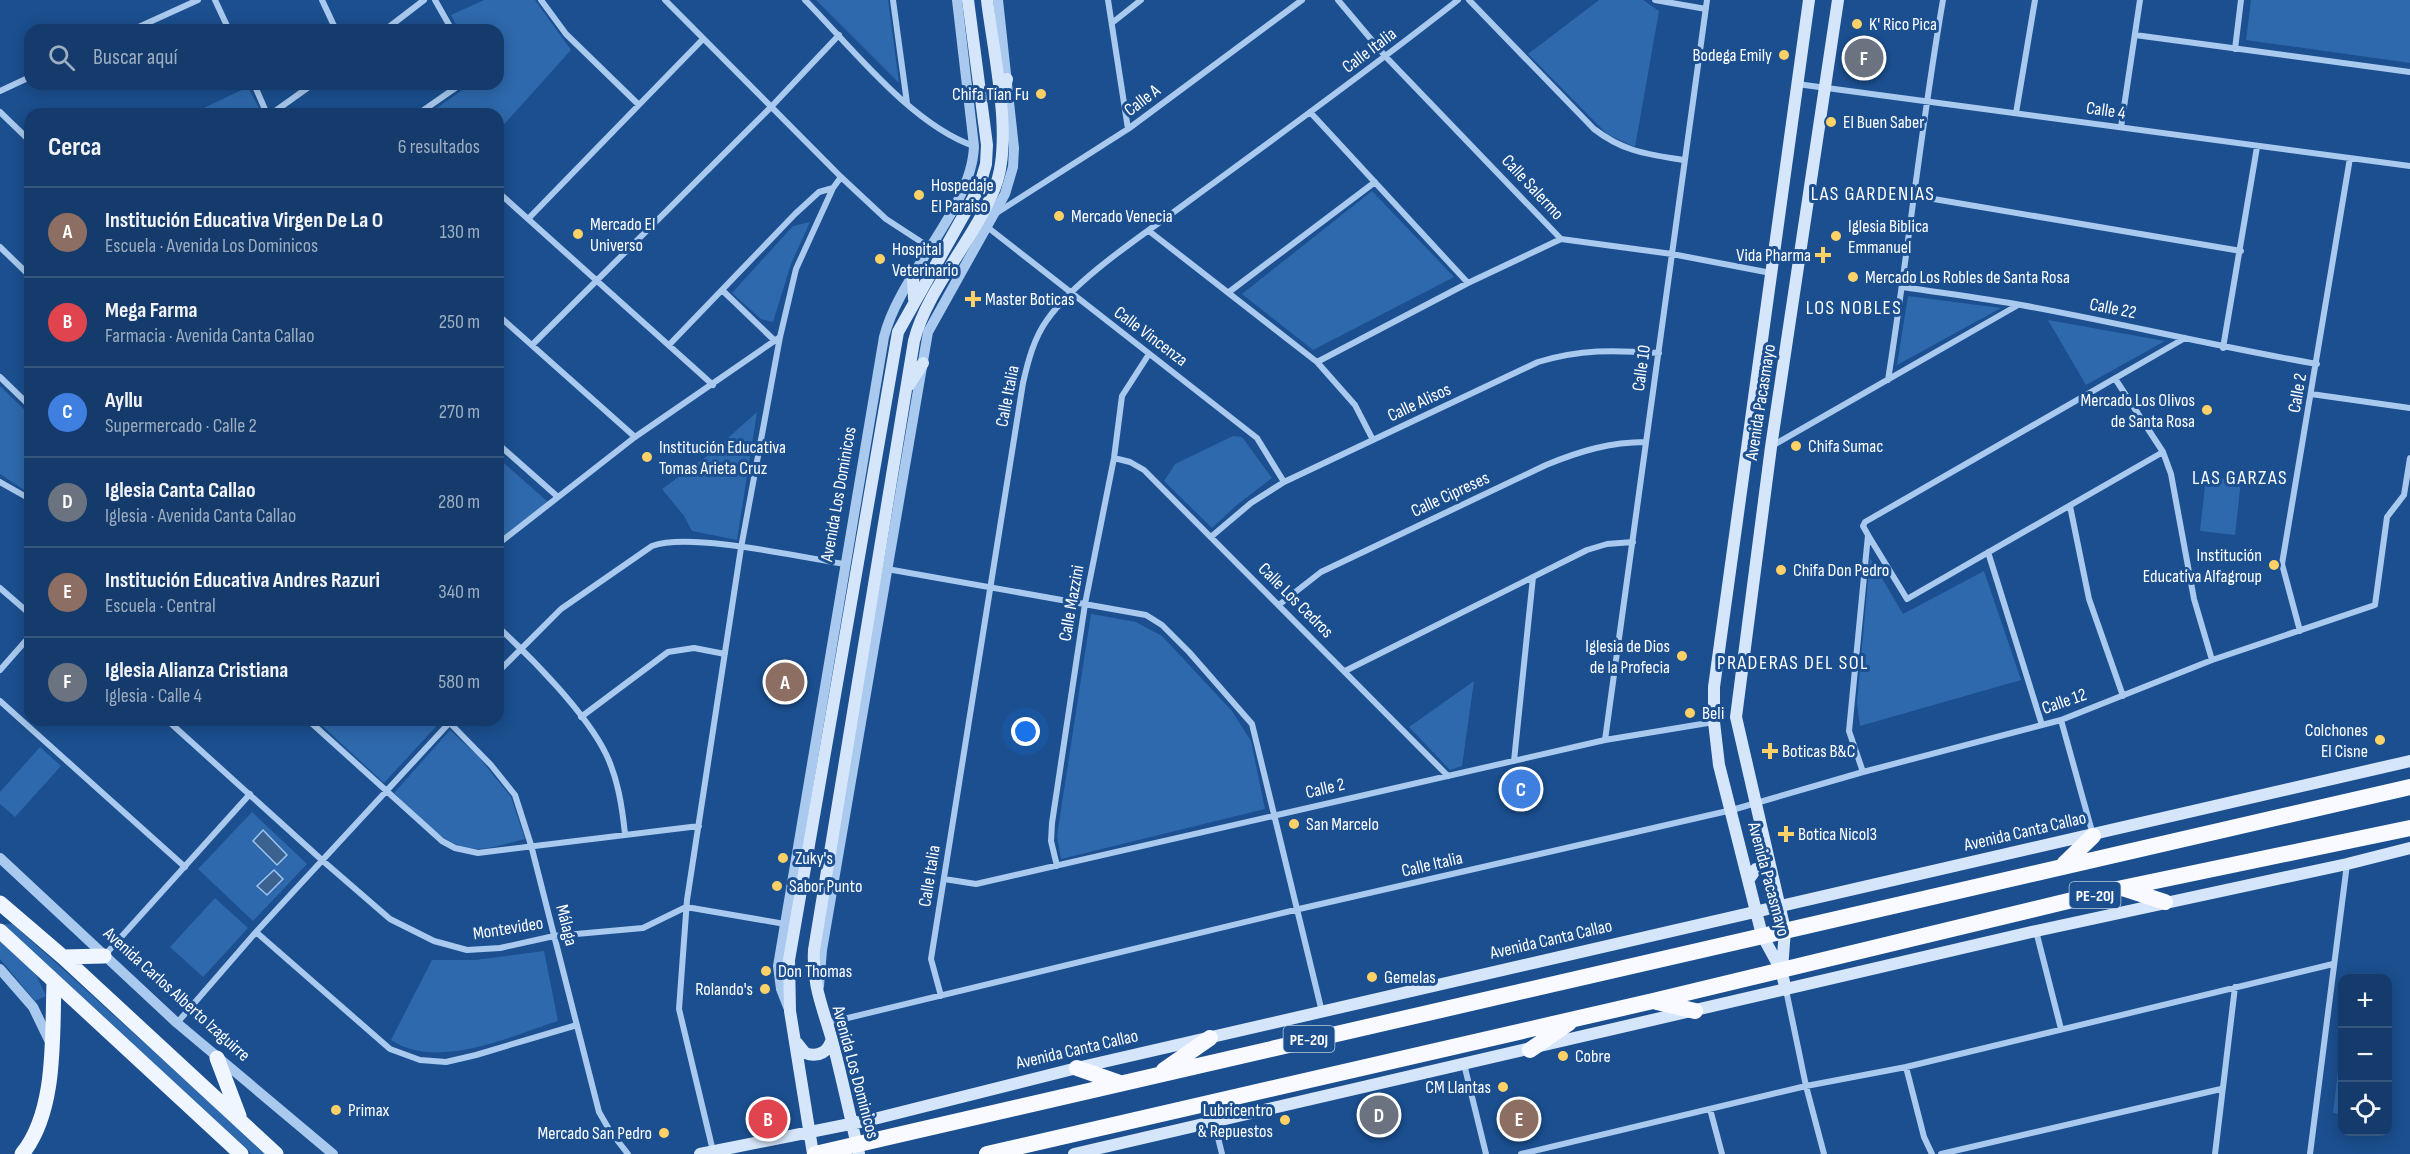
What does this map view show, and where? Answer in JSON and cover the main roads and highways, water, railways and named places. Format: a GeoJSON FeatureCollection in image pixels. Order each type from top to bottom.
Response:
{"type":"FeatureCollection","features":[{"type":"Feature","properties":{"kind":"highway","name":"PE-20J"},"geometry":{"type":"LineString","coordinates":[[814,1154],[858,1150],[1157,1075],[2410,787]]}},
{"type":"Feature","properties":{"kind":"highway","name":"PE-20J"},"geometry":{"type":"LineString","coordinates":[[987,1154],[1653,1001],[2122,888],[2410,828]]}},
{"type":"Feature","properties":{"kind":"highway"},"geometry":{"type":"LineString","coordinates":[[2064,865],[2093,836]]}},
{"type":"Feature","properties":{"kind":"highway"},"geometry":{"type":"LineString","coordinates":[[2122,888],[2165,902]]}},
{"type":"Feature","properties":{"kind":"highway"},"geometry":{"type":"LineString","coordinates":[[1653,1001],[1695,1011]]}},
{"type":"Feature","properties":{"kind":"highway"},"geometry":{"type":"LineString","coordinates":[[1530,1050],[1577,1017]]}},
{"type":"Feature","properties":{"kind":"highway"},"geometry":{"type":"LineString","coordinates":[[1157,1075],[1210,1038]]}},
{"type":"Feature","properties":{"kind":"highway"},"geometry":{"type":"LineString","coordinates":[[1077,1068],[1121,1084]]}},
{"type":"Feature","properties":{"kind":"main road","name":"Avenida Los Dominicos"},"geometry":{"type":"LineString","coordinates":[[814,1154],[808,1132],[797,1042],[790,1011],[789,960],[897,338],[914,299],[975,195],[986,164],[987,145],[968,0]]}},
{"type":"Feature","properties":{"kind":"main road","name":"Avenida Los Dominicos"},"geometry":{"type":"LineString","coordinates":[[858,1150],[832,1038],[818,998],[814,950],[915,335],[922,318],[996,185],[1002,153],[1000,106],[987,0]]}},
{"type":"Feature","properties":{"kind":"main road","name":"Avenida Pacasmayo"},"geometry":{"type":"LineString","coordinates":[[1782,970],[1762,935],[1719,765],[1714,722],[1714,687],[1809,0]]}},
{"type":"Feature","properties":{"kind":"main road","name":"Avenida Pacasmayo"},"geometry":{"type":"LineString","coordinates":[[1782,970],[1785,930],[1736,717],[1771,447],[1838,0]]}},
{"type":"Feature","properties":{"kind":"main road"},"geometry":{"type":"LineString","coordinates":[[1000,106],[1007,79]]}},
{"type":"Feature","properties":{"kind":"main road"},"geometry":{"type":"LineString","coordinates":[[913,276],[914,299]]}},
{"type":"Feature","properties":{"kind":"main road"},"geometry":{"type":"LineString","coordinates":[[905,391],[923,363]]}},
{"type":"Feature","properties":{"kind":"main road","name":"Avenida Canta Callao"},"geometry":{"type":"LineString","coordinates":[[700,1154],[852,1123],[1077,1068],[2093,836],[2410,761]]}},
{"type":"Feature","properties":{"kind":"main road"},"geometry":{"type":"LineString","coordinates":[[1074,1154],[2036,931],[2347,864],[2410,848]]}},
{"type":"Feature","properties":{"kind":"main road"},"geometry":{"type":"LineString","coordinates":[[2396,851],[2410,857]]}},
{"type":"Feature","properties":{"kind":"main road"},"geometry":{"type":"LineString","coordinates":[[1749,879],[1756,869],[1764,868],[1771,872]]}},
{"type":"Feature","properties":{"kind":"main road"},"geometry":{"type":"LineString","coordinates":[[4,911],[63,957],[276,1154]]}},
{"type":"Feature","properties":{"kind":"main road"},"geometry":{"type":"LineString","coordinates":[[0,931],[241,1154]]}},
{"type":"Feature","properties":{"kind":"main road"},"geometry":{"type":"LineString","coordinates":[[63,957],[104,956]]}},
{"type":"Feature","properties":{"kind":"main road"},"geometry":{"type":"LineString","coordinates":[[1782,970],[1786,990]]}},
{"type":"Feature","properties":{"kind":"main road"},"geometry":{"type":"LineString","coordinates":[[22,1154],[39,1126],[46,1104],[54,983]]}},
{"type":"Feature","properties":{"kind":"main road"},"geometry":{"type":"LineString","coordinates":[[797,1042],[805,1053],[814,1056],[826,1051],[832,1038]]}},
{"type":"Feature","properties":{"kind":"main road"},"geometry":{"type":"LineString","coordinates":[[217,1058],[240,1119]]}},
{"type":"Feature","properties":{"kind":"place","name":"K' Rico Pica"},"geometry":{"type":"Point","coordinates":[1857,24]}},
{"type":"Feature","properties":{"kind":"place","name":"Bodega Emily"},"geometry":{"type":"Point","coordinates":[1784,55]}},
{"type":"Feature","properties":{"kind":"place","name":"Iglesia Alianza Cristiana"},"geometry":{"type":"Point","coordinates":[1864,58]}},
{"type":"Feature","properties":{"kind":"place","name":"Chifa Tian Fu"},"geometry":{"type":"Point","coordinates":[1041,94]}},
{"type":"Feature","properties":{"kind":"place","name":"El Buen Saber"},"geometry":{"type":"Point","coordinates":[1831,122]}},
{"type":"Feature","properties":{"kind":"place","name":"Hospedaje El Paraiso"},"geometry":{"type":"Point","coordinates":[919,195]}},
{"type":"Feature","properties":{"kind":"place","name":"Mercado Venecia"},"geometry":{"type":"Point","coordinates":[1059,216]}},
{"type":"Feature","properties":{"kind":"place","name":"Mercado El Universo"},"geometry":{"type":"Point","coordinates":[578,234]}},
{"type":"Feature","properties":{"kind":"place","name":"Iglesia Biblica Emmanuel"},"geometry":{"type":"Point","coordinates":[1836,236]}},
{"type":"Feature","properties":{"kind":"place","name":"Vida Pharma"},"geometry":{"type":"Point","coordinates":[1823,255]}},
{"type":"Feature","properties":{"kind":"place","name":"Hospital Veterinario"},"geometry":{"type":"Point","coordinates":[880,259]}},
{"type":"Feature","properties":{"kind":"place","name":"Mercado Los Robles de Santa Rosa"},"geometry":{"type":"Point","coordinates":[1853,277]}},
{"type":"Feature","properties":{"kind":"place","name":"Master Boticas"},"geometry":{"type":"Point","coordinates":[973,299]}},
{"type":"Feature","properties":{"kind":"place","name":"Mercado Los Olivos de Santa Rosa"},"geometry":{"type":"Point","coordinates":[2207,410]}},
{"type":"Feature","properties":{"kind":"place","name":"Chifa Sumac"},"geometry":{"type":"Point","coordinates":[1796,446]}},
{"type":"Feature","properties":{"kind":"place","name":"Institución Educativa Tomas Arieta Cruz"},"geometry":{"type":"Point","coordinates":[647,457]}},
{"type":"Feature","properties":{"kind":"place","name":"Institución Educativa Alfagroup"},"geometry":{"type":"Point","coordinates":[2274,565]}},
{"type":"Feature","properties":{"kind":"place","name":"Chifa Don Pedro"},"geometry":{"type":"Point","coordinates":[1781,570]}},
{"type":"Feature","properties":{"kind":"place","name":"Iglesia de Dios de la Profecia"},"geometry":{"type":"Point","coordinates":[1682,656]}},
{"type":"Feature","properties":{"kind":"place","name":"Institución Educativa Virgen De La O"},"geometry":{"type":"Point","coordinates":[785,682]}},
{"type":"Feature","properties":{"kind":"place","name":"Beli"},"geometry":{"type":"Point","coordinates":[1690,713]}},
{"type":"Feature","properties":{"kind":"place","name":"Colchones El Cisne"},"geometry":{"type":"Point","coordinates":[2380,740]}},
{"type":"Feature","properties":{"kind":"place","name":"Boticas B&C"},"geometry":{"type":"Point","coordinates":[1770,751]}},
{"type":"Feature","properties":{"kind":"place","name":"Ayllu"},"geometry":{"type":"Point","coordinates":[1521,789]}},
{"type":"Feature","properties":{"kind":"place","name":"San Marcelo"},"geometry":{"type":"Point","coordinates":[1294,824]}},
{"type":"Feature","properties":{"kind":"place","name":"Botica Nicol3"},"geometry":{"type":"Point","coordinates":[1786,834]}},
{"type":"Feature","properties":{"kind":"place","name":"Zuky's"},"geometry":{"type":"Point","coordinates":[783,858]}},
{"type":"Feature","properties":{"kind":"place","name":"Sabor Punto"},"geometry":{"type":"Point","coordinates":[777,886]}},
{"type":"Feature","properties":{"kind":"place","name":"Don Thomas"},"geometry":{"type":"Point","coordinates":[766,971]}},
{"type":"Feature","properties":{"kind":"place","name":"Gemelas"},"geometry":{"type":"Point","coordinates":[1372,977]}},
{"type":"Feature","properties":{"kind":"place","name":"Rolando's"},"geometry":{"type":"Point","coordinates":[765,989]}},
{"type":"Feature","properties":{"kind":"place","name":"Cobre"},"geometry":{"type":"Point","coordinates":[1563,1056]}},
{"type":"Feature","properties":{"kind":"place","name":"CM Llantas"},"geometry":{"type":"Point","coordinates":[1503,1087]}},
{"type":"Feature","properties":{"kind":"place","name":"Primax"},"geometry":{"type":"Point","coordinates":[336,1110]}},
{"type":"Feature","properties":{"kind":"place","name":"Iglesia Canta Callao"},"geometry":{"type":"Point","coordinates":[1379,1115]}},
{"type":"Feature","properties":{"kind":"place","name":"Mega Farma"},"geometry":{"type":"Point","coordinates":[768,1119]}},
{"type":"Feature","properties":{"kind":"place","name":"Institución Educativa Andres Razuri"},"geometry":{"type":"Point","coordinates":[1519,1119]}},
{"type":"Feature","properties":{"kind":"place","name":"Lubricentro & Repuestos"},"geometry":{"type":"Point","coordinates":[1285,1120]}},
{"type":"Feature","properties":{"kind":"place","name":"Mercado San Pedro"},"geometry":{"type":"Point","coordinates":[664,1133]}},
{"type":"Feature","properties":{"kind":"district","name":"LAS GARDENIAS"},"geometry":{"type":"Point","coordinates":[1873,193]}},
{"type":"Feature","properties":{"kind":"district","name":"LOS NOBLES"},"geometry":{"type":"Point","coordinates":[1854,307]}},
{"type":"Feature","properties":{"kind":"district","name":"LAS GARZAS"},"geometry":{"type":"Point","coordinates":[2240,477]}},
{"type":"Feature","properties":{"kind":"district","name":"PRADERAS DEL SOL"},"geometry":{"type":"Point","coordinates":[1793,662]}}]}
